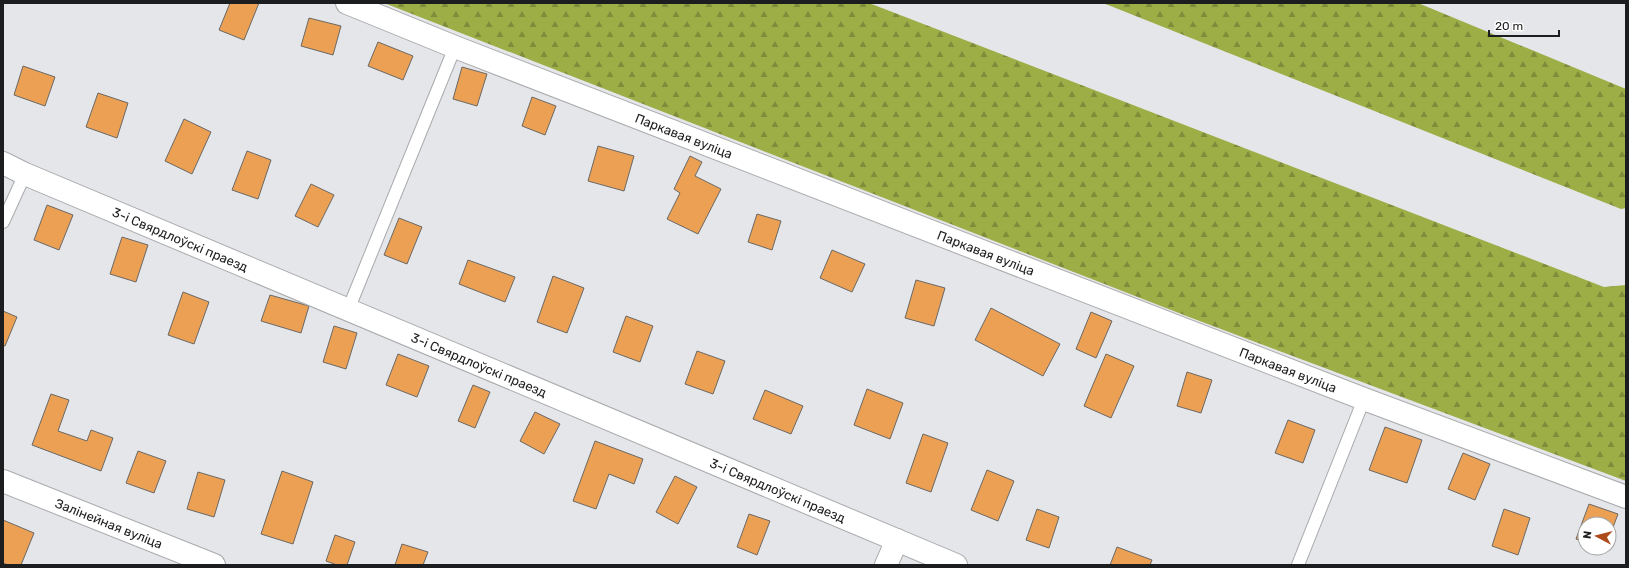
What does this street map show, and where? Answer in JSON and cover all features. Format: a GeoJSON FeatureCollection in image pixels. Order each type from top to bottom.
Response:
{"type":"FeatureCollection","features":[{"type":"Feature","properties":{"kind":"street","name":"Паркавая вуліца"},"geometry":{"type":"LineString","coordinates":[[347,3],[455,47],[1364,399],[1626,497]]}},
{"type":"Feature","properties":{"kind":"street","name":"3-і Свярдлоўскі праезд"},"geometry":{"type":"LineString","coordinates":[[3,164],[956,565]]}},
{"type":"Feature","properties":{"kind":"street","name":"Залінейная вуліца"},"geometry":{"type":"LineString","coordinates":[[3,481],[214,565]]}},
{"type":"Feature","properties":{"kind":"street"},"geometry":{"type":"LineString","coordinates":[[886,565],[897,540]]}},
{"type":"Feature","properties":{"kind":"lane"},"geometry":{"type":"LineString","coordinates":[[348,310],[455,47]]}},
{"type":"Feature","properties":{"kind":"lane"},"geometry":{"type":"LineString","coordinates":[[3,222],[25,174]]}},
{"type":"Feature","properties":{"kind":"lane"},"geometry":{"type":"LineString","coordinates":[[1298,565],[1364,399]]}},
{"type":"Feature","properties":{"kind":"green space"},"geometry":{"type":"Polygon","coordinates":[[[384,3],[869,3],[1604,287],[1626,285],[1626,481],[1189,317],[384,3]]]}},
{"type":"Feature","properties":{"kind":"green space"},"geometry":{"type":"Polygon","coordinates":[[[1103,3],[1418,3],[1626,89],[1626,208],[1621,209],[1103,3]]]}},
{"type":"Feature","properties":{"kind":"building"},"geometry":{"type":"Polygon","coordinates":[[[230,3],[259,3],[244,40],[219,30],[230,3]]]}},
{"type":"Feature","properties":{"kind":"building"},"geometry":{"type":"Polygon","coordinates":[[[309,18],[341,26],[333,55],[301,46],[309,18]]]}},
{"type":"Feature","properties":{"kind":"building"},"geometry":{"type":"Polygon","coordinates":[[[378,42],[413,56],[403,80],[368,66],[378,42]]]}},
{"type":"Feature","properties":{"kind":"building"},"geometry":{"type":"Polygon","coordinates":[[[23,66],[55,77],[45,106],[14,95],[23,66]]]}},
{"type":"Feature","properties":{"kind":"building"},"geometry":{"type":"Polygon","coordinates":[[[462,67],[487,74],[477,106],[453,99],[462,67]]]}},
{"type":"Feature","properties":{"kind":"building"},"geometry":{"type":"Polygon","coordinates":[[[98,93],[128,103],[117,138],[86,127],[98,93]]]}},
{"type":"Feature","properties":{"kind":"building"},"geometry":{"type":"Polygon","coordinates":[[[532,97],[556,106],[545,135],[522,126],[532,97]]]}},
{"type":"Feature","properties":{"kind":"building"},"geometry":{"type":"Polygon","coordinates":[[[184,119],[211,132],[192,174],[165,161],[184,119]]]}},
{"type":"Feature","properties":{"kind":"building"},"geometry":{"type":"Polygon","coordinates":[[[598,146],[634,156],[624,191],[588,181],[598,146]]]}},
{"type":"Feature","properties":{"kind":"building"},"geometry":{"type":"Polygon","coordinates":[[[247,151],[271,160],[258,199],[232,190],[247,151]]]}},
{"type":"Feature","properties":{"kind":"building"},"geometry":{"type":"Polygon","coordinates":[[[690,156],[702,162],[695,176],[721,189],[698,234],[667,219],[680,193],[674,189],[690,156]]]}},
{"type":"Feature","properties":{"kind":"building"},"geometry":{"type":"Polygon","coordinates":[[[311,184],[334,195],[318,227],[295,216],[311,184]]]}},
{"type":"Feature","properties":{"kind":"building"},"geometry":{"type":"Polygon","coordinates":[[[47,205],[73,215],[59,250],[34,240],[47,205]]]}},
{"type":"Feature","properties":{"kind":"building"},"geometry":{"type":"Polygon","coordinates":[[[757,214],[781,221],[772,250],[748,242],[757,214]]]}},
{"type":"Feature","properties":{"kind":"building"},"geometry":{"type":"Polygon","coordinates":[[[399,218],[422,227],[407,264],[384,255],[399,218]]]}},
{"type":"Feature","properties":{"kind":"building"},"geometry":{"type":"Polygon","coordinates":[[[122,237],[148,245],[136,282],[110,274],[122,237]]]}},
{"type":"Feature","properties":{"kind":"building"},"geometry":{"type":"Polygon","coordinates":[[[832,250],[865,264],[852,292],[820,278],[832,250]]]}},
{"type":"Feature","properties":{"kind":"building"},"geometry":{"type":"Polygon","coordinates":[[[468,260],[515,277],[505,302],[459,284],[468,260]]]}},
{"type":"Feature","properties":{"kind":"building"},"geometry":{"type":"Polygon","coordinates":[[[553,276],[584,288],[567,333],[537,322],[553,276]]]}},
{"type":"Feature","properties":{"kind":"building"},"geometry":{"type":"Polygon","coordinates":[[[916,280],[945,288],[934,326],[905,318],[916,280]]]}},
{"type":"Feature","properties":{"kind":"building"},"geometry":{"type":"Polygon","coordinates":[[[183,292],[209,302],[194,344],[168,335],[183,292]]]}},
{"type":"Feature","properties":{"kind":"building"},"geometry":{"type":"Polygon","coordinates":[[[270,295],[309,306],[301,333],[261,321],[270,295]]]}},
{"type":"Feature","properties":{"kind":"building"},"geometry":{"type":"Polygon","coordinates":[[[991,308],[1060,344],[1043,376],[975,340],[991,308]]]}},
{"type":"Feature","properties":{"kind":"building"},"geometry":{"type":"Polygon","coordinates":[[[3,311],[17,317],[5,346],[3,345],[3,311]]]}},
{"type":"Feature","properties":{"kind":"building"},"geometry":{"type":"Polygon","coordinates":[[[1091,312],[1112,321],[1096,358],[1076,349],[1091,312]]]}},
{"type":"Feature","properties":{"kind":"building"},"geometry":{"type":"Polygon","coordinates":[[[626,316],[653,326],[640,362],[613,352],[626,316]]]}},
{"type":"Feature","properties":{"kind":"building"},"geometry":{"type":"Polygon","coordinates":[[[334,326],[357,333],[346,369],[323,362],[334,326]]]}},
{"type":"Feature","properties":{"kind":"building"},"geometry":{"type":"Polygon","coordinates":[[[697,351],[725,361],[713,394],[685,384],[697,351]]]}},
{"type":"Feature","properties":{"kind":"building"},"geometry":{"type":"Polygon","coordinates":[[[398,354],[429,366],[417,397],[386,385],[398,354]]]}},
{"type":"Feature","properties":{"kind":"building"},"geometry":{"type":"Polygon","coordinates":[[[1106,354],[1134,366],[1111,418],[1084,406],[1106,354]]]}},
{"type":"Feature","properties":{"kind":"building"},"geometry":{"type":"Polygon","coordinates":[[[1187,372],[1212,380],[1201,413],[1177,406],[1187,372]]]}},
{"type":"Feature","properties":{"kind":"building"},"geometry":{"type":"Polygon","coordinates":[[[473,385],[490,392],[475,428],[458,421],[473,385]]]}},
{"type":"Feature","properties":{"kind":"building"},"geometry":{"type":"Polygon","coordinates":[[[867,389],[903,403],[890,439],[854,425],[867,389]]]}},
{"type":"Feature","properties":{"kind":"building"},"geometry":{"type":"Polygon","coordinates":[[[765,390],[803,406],[791,434],[753,419],[765,390]]]}},
{"type":"Feature","properties":{"kind":"building"},"geometry":{"type":"Polygon","coordinates":[[[51,394],[69,400],[58,431],[87,441],[91,430],[113,438],[101,471],[32,445],[51,394]]]}},
{"type":"Feature","properties":{"kind":"building"},"geometry":{"type":"Polygon","coordinates":[[[535,412],[560,424],[544,454],[520,441],[535,412]]]}},
{"type":"Feature","properties":{"kind":"building"},"geometry":{"type":"Polygon","coordinates":[[[1288,420],[1315,430],[1303,463],[1275,453],[1288,420]]]}},
{"type":"Feature","properties":{"kind":"building"},"geometry":{"type":"Polygon","coordinates":[[[1385,427],[1422,440],[1407,483],[1369,470],[1385,427]]]}},
{"type":"Feature","properties":{"kind":"building"},"geometry":{"type":"Polygon","coordinates":[[[923,434],[948,443],[931,492],[906,483],[923,434]]]}},
{"type":"Feature","properties":{"kind":"building"},"geometry":{"type":"Polygon","coordinates":[[[595,441],[643,459],[634,484],[609,474],[596,509],[573,501],[595,441]]]}},
{"type":"Feature","properties":{"kind":"building"},"geometry":{"type":"Polygon","coordinates":[[[138,451],[166,461],[154,493],[126,483],[138,451]]]}},
{"type":"Feature","properties":{"kind":"building"},"geometry":{"type":"Polygon","coordinates":[[[1463,453],[1490,464],[1475,500],[1448,489],[1463,453]]]}},
{"type":"Feature","properties":{"kind":"building"},"geometry":{"type":"Polygon","coordinates":[[[987,470],[1014,481],[998,521],[971,510],[987,470]]]}},
{"type":"Feature","properties":{"kind":"building"},"geometry":{"type":"Polygon","coordinates":[[[282,471],[313,482],[293,544],[261,534],[282,471]]]}},
{"type":"Feature","properties":{"kind":"building"},"geometry":{"type":"Polygon","coordinates":[[[198,472],[225,480],[214,517],[187,509],[198,472]]]}},
{"type":"Feature","properties":{"kind":"building"},"geometry":{"type":"Polygon","coordinates":[[[675,476],[697,487],[678,524],[656,512],[675,476]]]}},
{"type":"Feature","properties":{"kind":"building"},"geometry":{"type":"Polygon","coordinates":[[[1589,504],[1618,514],[1617,517],[1585,516],[1589,504]]]}},
{"type":"Feature","properties":{"kind":"building"},"geometry":{"type":"Polygon","coordinates":[[[1037,509],[1059,517],[1049,548],[1026,540],[1037,509]]]}},
{"type":"Feature","properties":{"kind":"building"},"geometry":{"type":"Polygon","coordinates":[[[1504,509],[1530,518],[1518,555],[1492,546],[1504,509]]]}},
{"type":"Feature","properties":{"kind":"building"},"geometry":{"type":"Polygon","coordinates":[[[749,514],[770,521],[757,555],[737,547],[749,514]]]}},
{"type":"Feature","properties":{"kind":"building"},"geometry":{"type":"Polygon","coordinates":[[[3,520],[34,533],[21,565],[8,565],[3,563],[3,520]]]}},
{"type":"Feature","properties":{"kind":"building"},"geometry":{"type":"Polygon","coordinates":[[[335,535],[355,542],[347,565],[337,565],[326,561],[335,535]]]}},
{"type":"Feature","properties":{"kind":"building"},"geometry":{"type":"Polygon","coordinates":[[[402,544],[428,552],[423,565],[395,565],[402,544]]]}},
{"type":"Feature","properties":{"kind":"building"},"geometry":{"type":"Polygon","coordinates":[[[1117,547],[1152,560],[1150,565],[1110,565],[1117,547]]]}}]}
